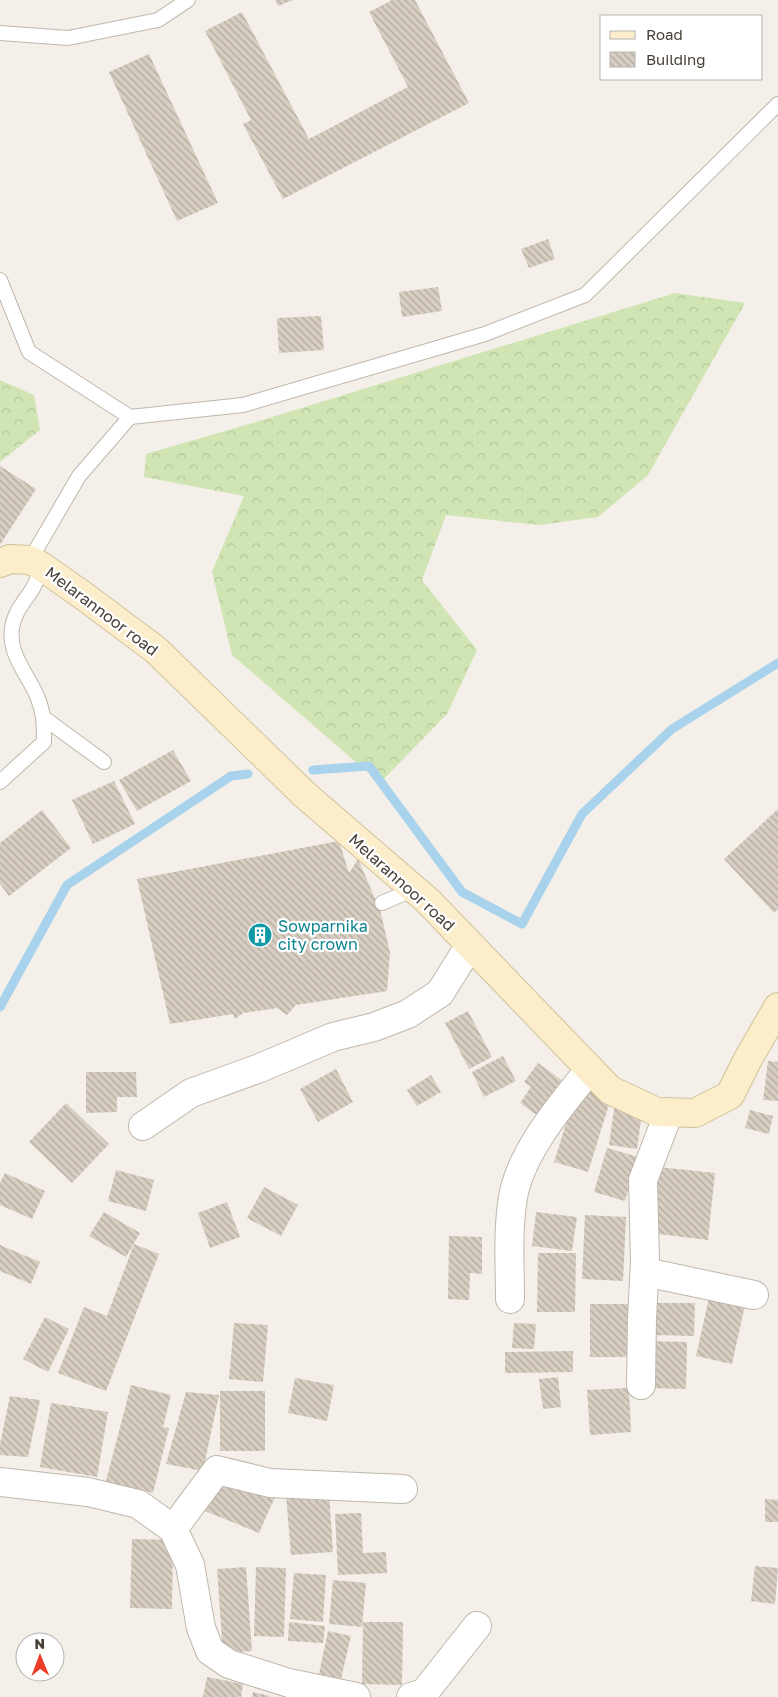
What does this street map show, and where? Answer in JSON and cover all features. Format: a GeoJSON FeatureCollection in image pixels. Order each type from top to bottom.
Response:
{"type":"FeatureCollection","features":[{"type":"Feature","properties":{"kind":"street","name":"Melarannoor road"},"geometry":{"type":"LineString","coordinates":[[0,562],[10,558],[36,563],[82,594],[156,650],[305,795],[428,901],[610,1090],[657,1112],[695,1113],[730,1095],[778,1007]]}},
{"type":"Feature","properties":{"kind":"street"},"geometry":{"type":"LineString","coordinates":[[143,1126],[191,1093],[260,1068],[333,1037],[374,1027],[408,1014],[440,993],[470,945]]}},
{"type":"Feature","properties":{"kind":"street"},"geometry":{"type":"LineString","coordinates":[[510,1299],[511,1226],[514,1192],[526,1160],[553,1116],[590,1069]]}},
{"type":"Feature","properties":{"kind":"street"},"geometry":{"type":"LineString","coordinates":[[641,1385],[645,1272],[643,1180],[669,1112]]}},
{"type":"Feature","properties":{"kind":"street"},"geometry":{"type":"LineString","coordinates":[[645,1272],[754,1295]]}},
{"type":"Feature","properties":{"kind":"street"},"geometry":{"type":"LineString","coordinates":[[173,1529],[217,1470],[270,1483],[403,1488]]}},
{"type":"Feature","properties":{"kind":"street"},"geometry":{"type":"LineString","coordinates":[[0,1482],[88,1492],[138,1504],[173,1529],[190,1565],[201,1628],[210,1651],[229,1664],[289,1683],[356,1697]]}},
{"type":"Feature","properties":{"kind":"street"},"geometry":{"type":"LineString","coordinates":[[411,1697],[424,1693],[476,1626]]}},
{"type":"Feature","properties":{"kind":"lane"},"geometry":{"type":"LineString","coordinates":[[0,33],[68,38],[158,20],[188,0]]}},
{"type":"Feature","properties":{"kind":"lane"},"geometry":{"type":"LineString","coordinates":[[0,280],[29,352],[130,417],[243,406],[485,334],[586,295],[778,104]]}},
{"type":"Feature","properties":{"kind":"lane"},"geometry":{"type":"LineString","coordinates":[[0,782],[44,742],[44,718],[37,696],[24,674],[14,649],[12,629],[19,607],[34,586],[36,563],[79,476],[130,417]]}},
{"type":"Feature","properties":{"kind":"lane"},"geometry":{"type":"LineString","coordinates":[[44,718],[104,762]]}},
{"type":"Feature","properties":{"kind":"lane"},"geometry":{"type":"LineString","coordinates":[[382,903],[414,889]]}},
{"type":"Feature","properties":{"kind":"green space"},"geometry":{"type":"Polygon","coordinates":[[[675,293],[745,303],[648,475],[598,517],[539,525],[446,515],[422,580],[477,650],[447,714],[380,783],[232,655],[212,572],[244,496],[144,477],[146,454],[675,293]]]}},
{"type":"Feature","properties":{"kind":"green space"},"geometry":{"type":"Polygon","coordinates":[[[0,380],[34,395],[40,430],[0,462],[0,380]]]}},
{"type":"Feature","properties":{"kind":"building"},"geometry":{"type":"Polygon","coordinates":[[[275,0],[293,0],[278,6],[275,0]]]}},
{"type":"Feature","properties":{"kind":"building"},"geometry":{"type":"Polygon","coordinates":[[[392,0],[415,0],[469,103],[283,199],[243,124],[251,120],[205,31],[242,12],[309,139],[408,87],[369,12],[392,0]]]}},
{"type":"Feature","properties":{"kind":"building"},"geometry":{"type":"Polygon","coordinates":[[[149,54],[218,203],[177,221],[109,72],[149,54]]]}},
{"type":"Feature","properties":{"kind":"building"},"geometry":{"type":"Polygon","coordinates":[[[548,239],[555,259],[529,268],[521,249],[548,239]]]}},
{"type":"Feature","properties":{"kind":"building"},"geometry":{"type":"Polygon","coordinates":[[[438,287],[442,311],[402,317],[399,292],[438,287]]]}},
{"type":"Feature","properties":{"kind":"building"},"geometry":{"type":"Polygon","coordinates":[[[321,316],[324,350],[279,353],[277,318],[321,316]]]}},
{"type":"Feature","properties":{"kind":"building"},"geometry":{"type":"Polygon","coordinates":[[[0,466],[36,489],[0,545],[0,466]]]}},
{"type":"Feature","properties":{"kind":"building"},"geometry":{"type":"Polygon","coordinates":[[[173,750],[191,781],[137,811],[119,780],[173,750]]]}},
{"type":"Feature","properties":{"kind":"building"},"geometry":{"type":"Polygon","coordinates":[[[114,781],[135,824],[93,844],[72,800],[114,781]]]}},
{"type":"Feature","properties":{"kind":"building"},"geometry":{"type":"Polygon","coordinates":[[[778,809],[778,909],[774,913],[724,859],[778,809]]]}},
{"type":"Feature","properties":{"kind":"building"},"geometry":{"type":"Polygon","coordinates":[[[42,810],[71,848],[9,896],[0,884],[0,843],[42,810]]]}},
{"type":"Feature","properties":{"kind":"building","name":"Sowparnika city crown"},"geometry":{"type":"Polygon","coordinates":[[[339,841],[349,873],[358,859],[380,910],[390,952],[387,991],[296,1005],[287,1015],[277,1008],[243,1013],[235,1019],[233,1014],[170,1024],[137,879],[339,841]]]}},
{"type":"Feature","properties":{"kind":"building"},"geometry":{"type":"Polygon","coordinates":[[[468,1011],[492,1057],[469,1069],[445,1023],[468,1011]]]}},
{"type":"Feature","properties":{"kind":"building"},"geometry":{"type":"Polygon","coordinates":[[[503,1056],[516,1081],[484,1097],[472,1072],[503,1056]]]}},
{"type":"Feature","properties":{"kind":"building"},"geometry":{"type":"Polygon","coordinates":[[[768,1061],[778,1062],[778,1101],[763,1100],[768,1061]]]}},
{"type":"Feature","properties":{"kind":"building"},"geometry":{"type":"Polygon","coordinates":[[[538,1063],[567,1084],[542,1119],[520,1103],[531,1087],[524,1082],[538,1063]]]}},
{"type":"Feature","properties":{"kind":"building"},"geometry":{"type":"Polygon","coordinates":[[[336,1069],[353,1102],[318,1122],[300,1089],[336,1069]]]}},
{"type":"Feature","properties":{"kind":"building"},"geometry":{"type":"Polygon","coordinates":[[[86,1072],[136,1072],[137,1097],[117,1097],[117,1112],[86,1113],[86,1072]]]}},
{"type":"Feature","properties":{"kind":"building"},"geometry":{"type":"Polygon","coordinates":[[[431,1075],[441,1092],[417,1106],[407,1090],[431,1075]]]}},
{"type":"Feature","properties":{"kind":"building"},"geometry":{"type":"Polygon","coordinates":[[[578,1085],[612,1095],[588,1172],[554,1162],[578,1085]]]}},
{"type":"Feature","properties":{"kind":"building"},"geometry":{"type":"Polygon","coordinates":[[[66,1103],[109,1144],[72,1183],[29,1142],[66,1103]]]}},
{"type":"Feature","properties":{"kind":"building"},"geometry":{"type":"Polygon","coordinates":[[[615,1103],[643,1107],[637,1149],[609,1145],[615,1103]]]}},
{"type":"Feature","properties":{"kind":"building"},"geometry":{"type":"Polygon","coordinates":[[[750,1110],[773,1116],[769,1134],[745,1128],[750,1110]]]}},
{"type":"Feature","properties":{"kind":"building"},"geometry":{"type":"Polygon","coordinates":[[[607,1148],[638,1157],[625,1201],[594,1192],[607,1148]]]}},
{"type":"Feature","properties":{"kind":"building"},"geometry":{"type":"Polygon","coordinates":[[[658,1167],[715,1173],[708,1240],[650,1233],[658,1167]]]}},
{"type":"Feature","properties":{"kind":"building"},"geometry":{"type":"Polygon","coordinates":[[[116,1170],[154,1180],[146,1211],[108,1201],[116,1170]]]}},
{"type":"Feature","properties":{"kind":"building"},"geometry":{"type":"Polygon","coordinates":[[[5,1173],[45,1191],[32,1219],[0,1205],[0,1183],[5,1173]]]}},
{"type":"Feature","properties":{"kind":"building"},"geometry":{"type":"Polygon","coordinates":[[[264,1187],[298,1205],[281,1236],[247,1218],[264,1187]]]}},
{"type":"Feature","properties":{"kind":"building"},"geometry":{"type":"Polygon","coordinates":[[[227,1202],[240,1237],[210,1248],[198,1213],[227,1202]]]}},
{"type":"Feature","properties":{"kind":"building"},"geometry":{"type":"Polygon","coordinates":[[[104,1212],[140,1233],[126,1257],[89,1236],[104,1212]]]}},
{"type":"Feature","properties":{"kind":"building"},"geometry":{"type":"Polygon","coordinates":[[[536,1212],[577,1217],[572,1251],[532,1246],[536,1212]]]}},
{"type":"Feature","properties":{"kind":"building"},"geometry":{"type":"Polygon","coordinates":[[[585,1215],[626,1217],[623,1281],[582,1279],[585,1215]]]}},
{"type":"Feature","properties":{"kind":"building"},"geometry":{"type":"Polygon","coordinates":[[[449,1236],[482,1237],[482,1274],[470,1273],[469,1300],[448,1299],[449,1236]]]}},
{"type":"Feature","properties":{"kind":"building"},"geometry":{"type":"Polygon","coordinates":[[[134,1244],[159,1254],[106,1391],[58,1373],[84,1307],[107,1316],[134,1244]]]}},
{"type":"Feature","properties":{"kind":"building"},"geometry":{"type":"Polygon","coordinates":[[[0,1245],[40,1262],[31,1284],[0,1271],[0,1245]]]}},
{"type":"Feature","properties":{"kind":"building"},"geometry":{"type":"Polygon","coordinates":[[[538,1253],[576,1253],[575,1312],[537,1312],[538,1253]]]}},
{"type":"Feature","properties":{"kind":"building"},"geometry":{"type":"Polygon","coordinates":[[[709,1298],[745,1305],[732,1364],[696,1356],[709,1298]]]}},
{"type":"Feature","properties":{"kind":"building"},"geometry":{"type":"Polygon","coordinates":[[[653,1303],[695,1303],[694,1336],[652,1335],[653,1303]]]}},
{"type":"Feature","properties":{"kind":"building"},"geometry":{"type":"Polygon","coordinates":[[[590,1304],[636,1304],[635,1357],[590,1357],[590,1304]]]}},
{"type":"Feature","properties":{"kind":"building"},"geometry":{"type":"Polygon","coordinates":[[[45,1317],[69,1329],[48,1372],[23,1359],[45,1317]]]}},
{"type":"Feature","properties":{"kind":"building"},"geometry":{"type":"Polygon","coordinates":[[[234,1323],[268,1325],[263,1382],[229,1379],[234,1323]]]}},
{"type":"Feature","properties":{"kind":"building"},"geometry":{"type":"Polygon","coordinates":[[[514,1323],[536,1324],[534,1349],[512,1348],[514,1323]]]}},
{"type":"Feature","properties":{"kind":"building"},"geometry":{"type":"Polygon","coordinates":[[[649,1341],[687,1342],[686,1389],[648,1388],[649,1341]]]}},
{"type":"Feature","properties":{"kind":"building"},"geometry":{"type":"Polygon","coordinates":[[[573,1351],[573,1372],[505,1373],[505,1352],[573,1351]]]}},
{"type":"Feature","properties":{"kind":"building"},"geometry":{"type":"Polygon","coordinates":[[[558,1377],[561,1407],[543,1409],[539,1379],[558,1377]]]}},
{"type":"Feature","properties":{"kind":"building"},"geometry":{"type":"Polygon","coordinates":[[[295,1378],[334,1385],[327,1421],[288,1413],[295,1378]]]}},
{"type":"Feature","properties":{"kind":"building"},"geometry":{"type":"Polygon","coordinates":[[[131,1385],[171,1395],[163,1427],[169,1428],[153,1493],[106,1481],[131,1385]]]}},
{"type":"Feature","properties":{"kind":"building"},"geometry":{"type":"Polygon","coordinates":[[[629,1388],[631,1432],[590,1435],[587,1390],[629,1388]]]}},
{"type":"Feature","properties":{"kind":"building"},"geometry":{"type":"Polygon","coordinates":[[[220,1391],[265,1391],[265,1451],[220,1451],[220,1391]]]}},
{"type":"Feature","properties":{"kind":"building"},"geometry":{"type":"Polygon","coordinates":[[[186,1392],[219,1395],[203,1471],[166,1464],[186,1392]]]}},
{"type":"Feature","properties":{"kind":"building"},"geometry":{"type":"Polygon","coordinates":[[[10,1396],[40,1400],[28,1457],[0,1455],[0,1444],[10,1396]]]}},
{"type":"Feature","properties":{"kind":"building"},"geometry":{"type":"Polygon","coordinates":[[[51,1403],[108,1412],[97,1477],[40,1467],[51,1403]]]}},
{"type":"Feature","properties":{"kind":"building"},"geometry":{"type":"Polygon","coordinates":[[[222,1476],[276,1495],[259,1533],[205,1511],[222,1476]]]}},
{"type":"Feature","properties":{"kind":"building"},"geometry":{"type":"Polygon","coordinates":[[[329,1492],[333,1552],[291,1555],[286,1495],[329,1492]]]}},
{"type":"Feature","properties":{"kind":"building"},"geometry":{"type":"Polygon","coordinates":[[[765,1499],[778,1500],[778,1522],[765,1522],[765,1499]]]}},
{"type":"Feature","properties":{"kind":"building"},"geometry":{"type":"Polygon","coordinates":[[[361,1513],[363,1553],[386,1552],[387,1573],[338,1575],[335,1514],[361,1513]]]}},
{"type":"Feature","properties":{"kind":"building"},"geometry":{"type":"Polygon","coordinates":[[[132,1539],[173,1540],[172,1609],[130,1608],[132,1539]]]}},
{"type":"Feature","properties":{"kind":"building"},"geometry":{"type":"Polygon","coordinates":[[[755,1566],[778,1568],[775,1604],[751,1601],[755,1566]]]}},
{"type":"Feature","properties":{"kind":"building"},"geometry":{"type":"Polygon","coordinates":[[[246,1567],[252,1651],[223,1653],[217,1569],[246,1567]]]}},
{"type":"Feature","properties":{"kind":"building"},"geometry":{"type":"Polygon","coordinates":[[[256,1567],[286,1568],[284,1637],[254,1636],[256,1567]]]}},
{"type":"Feature","properties":{"kind":"building"},"geometry":{"type":"Polygon","coordinates":[[[294,1573],[326,1575],[323,1622],[290,1619],[294,1573]]]}},
{"type":"Feature","properties":{"kind":"building"},"geometry":{"type":"Polygon","coordinates":[[[333,1580],[366,1583],[362,1627],[329,1624],[333,1580]]]}},
{"type":"Feature","properties":{"kind":"building"},"geometry":{"type":"Polygon","coordinates":[[[289,1622],[325,1626],[323,1643],[288,1641],[289,1622]]]}},
{"type":"Feature","properties":{"kind":"building"},"geometry":{"type":"Polygon","coordinates":[[[363,1622],[403,1622],[402,1685],[362,1684],[363,1622]]]}},
{"type":"Feature","properties":{"kind":"building"},"geometry":{"type":"Polygon","coordinates":[[[328,1631],[351,1636],[341,1679],[319,1674],[328,1631]]]}},
{"type":"Feature","properties":{"kind":"building"},"geometry":{"type":"Polygon","coordinates":[[[207,1677],[243,1684],[241,1697],[203,1697],[207,1677]]]}},
{"type":"Feature","properties":{"kind":"building"},"geometry":{"type":"Polygon","coordinates":[[[253,1692],[270,1696],[270,1697],[252,1697],[253,1692]]]}},
{"type":"Feature","properties":{"kind":"waterway"},"geometry":{"type":"LineString","coordinates":[[313,770],[369,766],[462,892],[522,924],[582,814],[672,729],[778,663]]}},
{"type":"Feature","properties":{"kind":"waterway"},"geometry":{"type":"LineString","coordinates":[[0,1007],[67,885],[231,776],[248,774]]}},
{"type":"Feature","properties":{"kind":"place","name":"Sowparnika city crown"},"geometry":{"type":"Point","coordinates":[260,935]}}]}
